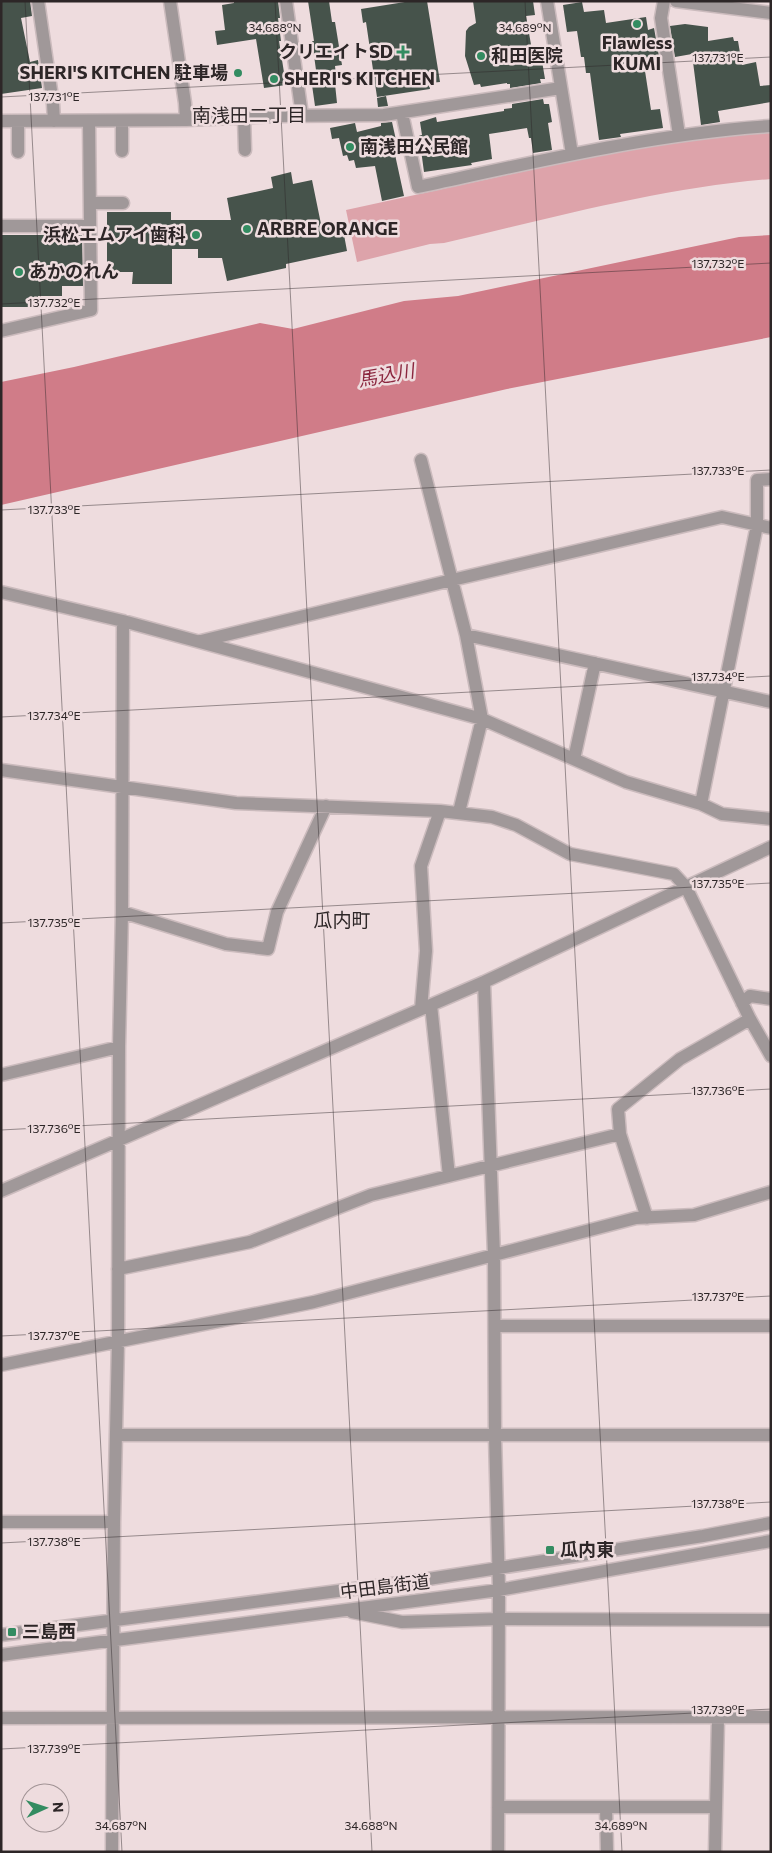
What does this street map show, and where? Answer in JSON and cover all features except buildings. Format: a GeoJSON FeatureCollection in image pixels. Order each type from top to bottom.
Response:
{"type":"FeatureCollection","features":[{"type":"Feature","properties":{"kind":"street"},"geometry":{"type":"LineString","coordinates":[[38,1],[54,104],[54,121]]}},
{"type":"Feature","properties":{"kind":"street"},"geometry":{"type":"LineString","coordinates":[[170,1],[186,103],[186,120]]}},
{"type":"Feature","properties":{"kind":"street"},"geometry":{"type":"LineString","coordinates":[[286,1],[302,116]]}},
{"type":"Feature","properties":{"kind":"street"},"geometry":{"type":"LineString","coordinates":[[547,1],[572,154]]}},
{"type":"Feature","properties":{"kind":"street"},"geometry":{"type":"LineString","coordinates":[[664,1],[661,18],[679,135]]}},
{"type":"Feature","properties":{"kind":"street"},"geometry":{"type":"LineString","coordinates":[[676,1],[771,13]]}},
{"type":"Feature","properties":{"kind":"street"},"geometry":{"type":"LineString","coordinates":[[1,121],[186,120],[244,117],[384,115],[561,88]]}},
{"type":"Feature","properties":{"kind":"street"},"geometry":{"type":"LineString","coordinates":[[402,113],[418,188],[572,154],[679,135],[771,126]]}},
{"type":"Feature","properties":{"kind":"street"},"geometry":{"type":"LineString","coordinates":[[244,117],[245,150]]}},
{"type":"Feature","properties":{"kind":"street"},"geometry":{"type":"LineString","coordinates":[[122,120],[122,151]]}},
{"type":"Feature","properties":{"kind":"street"},"geometry":{"type":"LineString","coordinates":[[18,121],[18,152]]}},
{"type":"Feature","properties":{"kind":"street"},"geometry":{"type":"LineString","coordinates":[[1,331],[90,310],[89,121]]}},
{"type":"Feature","properties":{"kind":"street"},"geometry":{"type":"LineString","coordinates":[[90,203],[123,203]]}},
{"type":"Feature","properties":{"kind":"street"},"geometry":{"type":"LineString","coordinates":[[1,226],[90,226]]}},
{"type":"Feature","properties":{"kind":"street"},"geometry":{"type":"LineString","coordinates":[[421,460],[466,634],[482,719],[459,812]]}},
{"type":"Feature","properties":{"kind":"street"},"geometry":{"type":"LineString","coordinates":[[701,804],[757,525],[757,480],[771,479]]}},
{"type":"Feature","properties":{"kind":"street"},"geometry":{"type":"LineString","coordinates":[[200,641],[722,517],[771,528]]}},
{"type":"Feature","properties":{"kind":"street"},"geometry":{"type":"LineString","coordinates":[[1,592],[200,641],[482,719],[626,782],[701,804],[722,814],[771,819]]}},
{"type":"Feature","properties":{"kind":"street"},"geometry":{"type":"LineString","coordinates":[[112,1852],[114,1522],[120,1140],[119,1047],[122,912],[123,621]]}},
{"type":"Feature","properties":{"kind":"street"},"geometry":{"type":"LineString","coordinates":[[466,634],[771,702]]}},
{"type":"Feature","properties":{"kind":"street"},"geometry":{"type":"LineString","coordinates":[[574,759],[595,663]]}},
{"type":"Feature","properties":{"kind":"street"},"geometry":{"type":"LineString","coordinates":[[1,770],[236,803],[440,811],[492,816],[516,825],[570,854],[674,874],[686,886],[750,1020],[771,1056]]}},
{"type":"Feature","properties":{"kind":"street"},"geometry":{"type":"LineString","coordinates":[[122,912],[226,944],[268,949],[277,912],[326,806]]}},
{"type":"Feature","properties":{"kind":"street"},"geometry":{"type":"LineString","coordinates":[[440,811],[421,866],[426,951],[426,1007],[449,1176]]}},
{"type":"Feature","properties":{"kind":"street"},"geometry":{"type":"LineString","coordinates":[[1,1191],[484,982],[771,847]]}},
{"type":"Feature","properties":{"kind":"street"},"geometry":{"type":"LineString","coordinates":[[484,982],[494,1255],[495,1436],[499,1590],[498,1852]]}},
{"type":"Feature","properties":{"kind":"street"},"geometry":{"type":"LineString","coordinates":[[742,1002],[750,996],[771,999]]}},
{"type":"Feature","properties":{"kind":"street"},"geometry":{"type":"LineString","coordinates":[[647,1218],[620,1134],[618,1109],[680,1059],[750,1020]]}},
{"type":"Feature","properties":{"kind":"street"},"geometry":{"type":"LineString","coordinates":[[1,1075],[119,1047]]}},
{"type":"Feature","properties":{"kind":"street"},"geometry":{"type":"LineString","coordinates":[[118,1269],[250,1242],[372,1195],[620,1134]]}},
{"type":"Feature","properties":{"kind":"street"},"geometry":{"type":"LineString","coordinates":[[1,1365],[314,1302],[636,1218],[694,1215],[771,1192]]}},
{"type":"Feature","properties":{"kind":"street"},"geometry":{"type":"LineString","coordinates":[[495,1326],[771,1326]]}},
{"type":"Feature","properties":{"kind":"street"},"geometry":{"type":"LineString","coordinates":[[116,1435],[771,1435]]}},
{"type":"Feature","properties":{"kind":"street"},"geometry":{"type":"LineString","coordinates":[[1,1522],[114,1522]]}},
{"type":"Feature","properties":{"kind":"street","name":"中田島街道"},"geometry":{"type":"LineString","coordinates":[[1,1635],[498,1569],[771,1523]]}},
{"type":"Feature","properties":{"kind":"street","name":"中田島街道"},"geometry":{"type":"LineString","coordinates":[[1,1655],[499,1590],[771,1541]]}},
{"type":"Feature","properties":{"kind":"street"},"geometry":{"type":"LineString","coordinates":[[341,1610],[402,1622],[498,1619],[771,1620]]}},
{"type":"Feature","properties":{"kind":"street"},"geometry":{"type":"LineString","coordinates":[[1,1718],[771,1717]]}},
{"type":"Feature","properties":{"kind":"street"},"geometry":{"type":"LineString","coordinates":[[715,1852],[718,1718]]}},
{"type":"Feature","properties":{"kind":"street"},"geometry":{"type":"LineString","coordinates":[[498,1807],[716,1807]]}},
{"type":"Feature","properties":{"kind":"street"},"geometry":{"type":"LineString","coordinates":[[606,1807],[607,1852]]}},
{"type":"Feature","properties":{"kind":"shaded area"},"geometry":{"type":"Polygon","coordinates":[[[771,132],[771,179],[688,189],[606,205],[357,262],[346,210],[603,154],[699,139],[771,132]]]}},
{"type":"Feature","properties":{"kind":"water","name":"馬込川"},"geometry":{"type":"Polygon","coordinates":[[[771,235],[771,337],[507,389],[1,505],[1,382],[74,367],[260,323],[293,329],[404,301],[458,296],[739,237],[771,235]]]}},
{"type":"Feature","properties":{"kind":"place","name":"Flawless KUMI"},"geometry":{"type":"Point","coordinates":[637,24]}},
{"type":"Feature","properties":{"kind":"place","name":"クリエイトSD"},"geometry":{"type":"Point","coordinates":[403,52]}},
{"type":"Feature","properties":{"kind":"place","name":"和田医院"},"geometry":{"type":"Point","coordinates":[481,56]}},
{"type":"Feature","properties":{"kind":"place","name":"SHERI'S KITCHEN 駐車場"},"geometry":{"type":"Point","coordinates":[238,73]}},
{"type":"Feature","properties":{"kind":"place","name":"SHERI'S KITCHEN"},"geometry":{"type":"Point","coordinates":[274,79]}},
{"type":"Feature","properties":{"kind":"place","name":"南浅田公民館"},"geometry":{"type":"Point","coordinates":[350,147]}},
{"type":"Feature","properties":{"kind":"place","name":"ARBRE ORANGE"},"geometry":{"type":"Point","coordinates":[247,229]}},
{"type":"Feature","properties":{"kind":"place","name":"浜松エムアイ歯科"},"geometry":{"type":"Point","coordinates":[196,235]}},
{"type":"Feature","properties":{"kind":"place","name":"あかのれん"},"geometry":{"type":"Point","coordinates":[19,272]}},
{"type":"Feature","properties":{"kind":"place","name":"瓜内東"},"geometry":{"type":"Point","coordinates":[550,1550]}},
{"type":"Feature","properties":{"kind":"place","name":"三島西"},"geometry":{"type":"Point","coordinates":[12,1632]}},
{"type":"Feature","properties":{"kind":"district","name":"南浅田二丁目"},"geometry":{"type":"Point","coordinates":[249,115]}},
{"type":"Feature","properties":{"kind":"district","name":"瓜内町"},"geometry":{"type":"Point","coordinates":[342,920]}}]}
